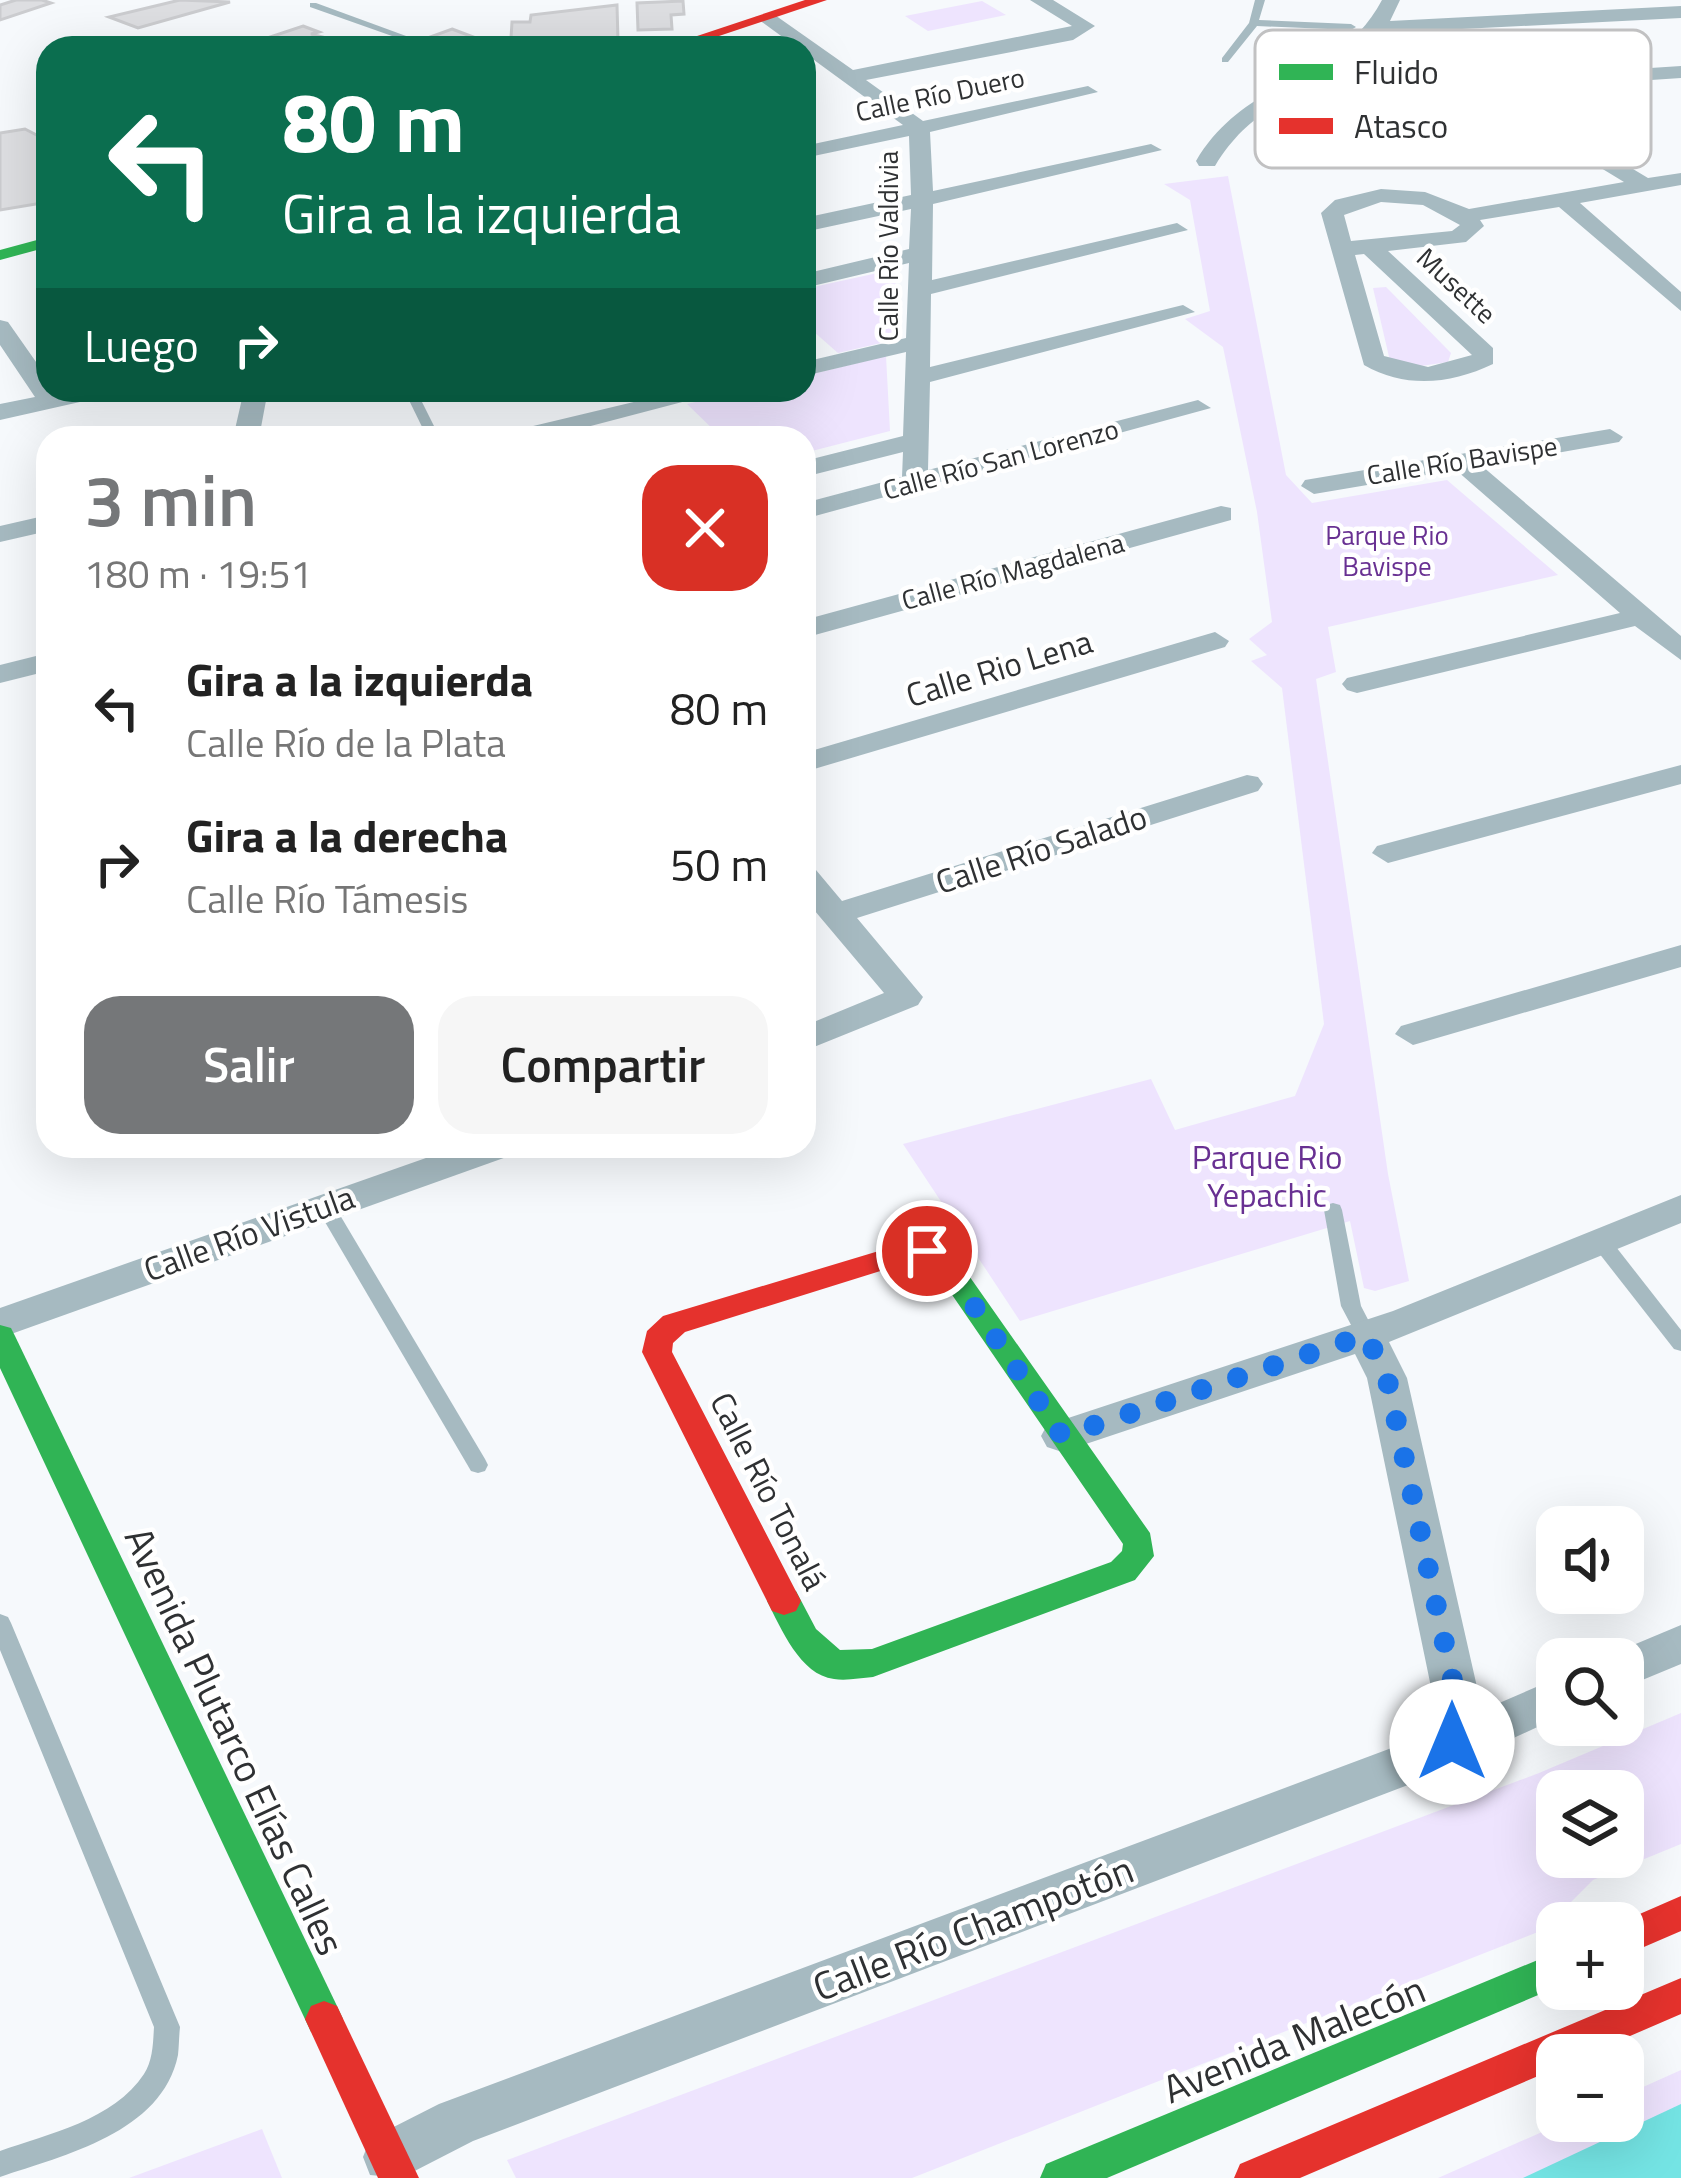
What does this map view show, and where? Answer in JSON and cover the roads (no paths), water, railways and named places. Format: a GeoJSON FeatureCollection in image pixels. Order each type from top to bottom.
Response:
{"type":"FeatureCollection","features":[{"type":"Feature","properties":{"kind":"main road"},"geometry":{"type":"LineString","coordinates":[[706,36],[820,0]]}},
{"type":"Feature","properties":{"kind":"main road"},"geometry":{"type":"LineString","coordinates":[[0,255],[36,245]]}},
{"type":"Feature","properties":{"kind":"main road","name":"Calle Río Tonalá"},"geometry":{"type":"LineString","coordinates":[[927,1251],[943,1260],[1062,1436],[1138,1542],[1138,1556],[1124,1570],[873,1663],[833,1665],[804,1639],[657,1352],[658,1339],[674,1324],[787,1286],[927,1251]]}},
{"type":"Feature","properties":{"kind":"main road","name":"Avenida Plutarco Elías Calles"},"geometry":{"type":"LineString","coordinates":[[0,1336],[394,2168]]}},
{"type":"Feature","properties":{"kind":"main road"},"geometry":{"type":"LineString","coordinates":[[1644,1930],[1681,1913]]}},
{"type":"Feature","properties":{"kind":"main road","name":"Avenida Malecón"},"geometry":{"type":"LineString","coordinates":[[1060,2178],[1536,1978]]}},
{"type":"Feature","properties":{"kind":"main road"},"geometry":{"type":"LineString","coordinates":[[1254,2178],[1681,1996]]}},
{"type":"Feature","properties":{"kind":"street"},"geometry":{"type":"LineString","coordinates":[[850,77],[1073,34],[1085,26],[1039,0]]}},
{"type":"Feature","properties":{"kind":"street"},"geometry":{"type":"LineString","coordinates":[[1376,30],[1391,0]]}},
{"type":"Feature","properties":{"kind":"street"},"geometry":{"type":"LineString","coordinates":[[1379,27],[1681,11]]}},
{"type":"Feature","properties":{"kind":"street","name":"Calle Río Valdivia"},"geometry":{"type":"LineString","coordinates":[[765,17],[792,36]]}},
{"type":"Feature","properties":{"kind":"street","name":"Calle Río Valdivia"},"geometry":{"type":"LineString","coordinates":[[816,53],[919,127],[922,200],[915,482]]}},
{"type":"Feature","properties":{"kind":"street"},"geometry":{"type":"LineString","coordinates":[[1651,73],[1681,72]]}},
{"type":"Feature","properties":{"kind":"street"},"geometry":{"type":"LineString","coordinates":[[1651,81],[1681,97]]}},
{"type":"Feature","properties":{"kind":"street","name":"Calle Río Duero"},"geometry":{"type":"LineString","coordinates":[[816,149],[1088,92]]}},
{"type":"Feature","properties":{"kind":"street"},"geometry":{"type":"LineString","coordinates":[[1207,161],[1226,128],[1255,109]]}},
{"type":"Feature","properties":{"kind":"street"},"geometry":{"type":"LineString","coordinates":[[816,222],[1151,150]]}},
{"type":"Feature","properties":{"kind":"street"},"geometry":{"type":"LineString","coordinates":[[1615,168],[1645,186]]}},
{"type":"Feature","properties":{"kind":"street","name":"Musette"},"geometry":{"type":"LineString","coordinates":[[1467,216],[1567,203],[1681,179]]}},
{"type":"Feature","properties":{"kind":"street","name":"Musette"},"geometry":{"type":"LineString","coordinates":[[1344,249],[1458,237],[1473,226],[1467,216],[1438,198],[1420,196],[1345,203],[1332,213],[1373,360],[1408,376],[1466,368],[1484,359],[1484,352],[1371,248]]}},
{"type":"Feature","properties":{"kind":"street"},"geometry":{"type":"LineString","coordinates":[[1567,203],[1681,304]]}},
{"type":"Feature","properties":{"kind":"street"},"geometry":{"type":"LineString","coordinates":[[920,290],[1177,230]]}},
{"type":"Feature","properties":{"kind":"street"},"geometry":{"type":"LineString","coordinates":[[816,277],[921,253]]}},
{"type":"Feature","properties":{"kind":"street"},"geometry":{"type":"LineString","coordinates":[[920,377],[1183,312]]}},
{"type":"Feature","properties":{"kind":"street"},"geometry":{"type":"LineString","coordinates":[[0,327],[36,380]]}},
{"type":"Feature","properties":{"kind":"street"},"geometry":{"type":"LineString","coordinates":[[816,366],[919,342]]}},
{"type":"Feature","properties":{"kind":"street"},"geometry":{"type":"LineString","coordinates":[[0,412],[47,402]]}},
{"type":"Feature","properties":{"kind":"street"},"geometry":{"type":"LineString","coordinates":[[564,426],[665,402]]}},
{"type":"Feature","properties":{"kind":"street","name":"Calle Río San Lorenzo"},"geometry":{"type":"LineString","coordinates":[[816,509],[1198,408]]}},
{"type":"Feature","properties":{"kind":"street","name":"Calle Río Bavispe"},"geometry":{"type":"LineString","coordinates":[[1314,486],[1610,437]]}},
{"type":"Feature","properties":{"kind":"street","name":"Calle Río San Lorenzo"},"geometry":{"type":"LineString","coordinates":[[816,466],[916,441]]}},
{"type":"Feature","properties":{"kind":"street"},"geometry":{"type":"LineString","coordinates":[[1461,461],[1681,651]]}},
{"type":"Feature","properties":{"kind":"street","name":"Calle Río Magdalena"},"geometry":{"type":"LineString","coordinates":[[816,626],[1221,514]]}},
{"type":"Feature","properties":{"kind":"street"},"geometry":{"type":"LineString","coordinates":[[0,534],[36,526]]}},
{"type":"Feature","properties":{"kind":"street"},"geometry":{"type":"LineString","coordinates":[[1357,684],[1638,616]]}},
{"type":"Feature","properties":{"kind":"street","name":"Calle Rio Lena"},"geometry":{"type":"LineString","coordinates":[[816,759],[1215,641]]}},
{"type":"Feature","properties":{"kind":"street"},"geometry":{"type":"LineString","coordinates":[[0,674],[36,665]]}},
{"type":"Feature","properties":{"kind":"street"},"geometry":{"type":"LineString","coordinates":[[1388,853],[1681,774]]}},
{"type":"Feature","properties":{"kind":"street","name":"Calle Río Salado"},"geometry":{"type":"LineString","coordinates":[[836,914],[1247,784]]}},
{"type":"Feature","properties":{"kind":"street"},"geometry":{"type":"LineString","coordinates":[[816,891],[906,997],[899,1004],[816,1035]]}},
{"type":"Feature","properties":{"kind":"street"},"geometry":{"type":"LineString","coordinates":[[1413,1034],[1681,956]]}},
{"type":"Feature","properties":{"kind":"street","name":"Calle Río Vistula"},"geometry":{"type":"LineString","coordinates":[[0,1323],[463,1158]]}},
{"type":"Feature","properties":{"kind":"street"},"geometry":{"type":"LineString","coordinates":[[1062,1436],[1366,1335],[1681,1208]]}},
{"type":"Feature","properties":{"kind":"street"},"geometry":{"type":"LineString","coordinates":[[1366,1335],[1387,1378],[1454,1687],[1452,1742]]}},
{"type":"Feature","properties":{"kind":"street"},"geometry":{"type":"LineString","coordinates":[[1644,1660],[1681,1644]]}},
{"type":"Feature","properties":{"kind":"street","name":"Calle Río Champotón"},"geometry":{"type":"LineString","coordinates":[[394,2168],[457,2122],[1413,1763],[1536,1706]]}},
{"type":"Feature","properties":{"kind":"lane"},"geometry":{"type":"LineString","coordinates":[[329,0],[313,5],[401,36]]}},
{"type":"Feature","properties":{"kind":"lane"},"geometry":{"type":"LineString","coordinates":[[1225,60],[1254,22],[1260,0]]}},
{"type":"Feature","properties":{"kind":"lane"},"geometry":{"type":"LineString","coordinates":[[1254,22],[1351,27]]}},
{"type":"Feature","properties":{"kind":"lane"},"geometry":{"type":"LineString","coordinates":[[324,1205],[478,1465]]}},
{"type":"Feature","properties":{"kind":"lane"},"geometry":{"type":"LineString","coordinates":[[1333,1210],[1352,1306],[1366,1335]]}},
{"type":"Feature","properties":{"kind":"lane"},"geometry":{"type":"LineString","coordinates":[[1602,1243],[1681,1344]]}},
{"type":"Feature","properties":{"kind":"lane"},"geometry":{"type":"LineString","coordinates":[[0,1623],[167,2027],[169,2048],[152,2087],[126,2112],[0,2164]]}},
{"type":"Feature","properties":{"kind":"water"},"geometry":{"type":"Polygon","coordinates":[[[1681,2104],[1681,2178],[1523,2178],[1600,2142],[1644,2142],[1644,2121],[1681,2104]]]}},
{"type":"Feature","properties":{"kind":"park label","name":"Parque Rio Bavispe"},"geometry":{"type":"Point","coordinates":[1387,552]}},
{"type":"Feature","properties":{"kind":"park label","name":"Parque Rio Yepachic"},"geometry":{"type":"Point","coordinates":[1267,1176]}}]}
